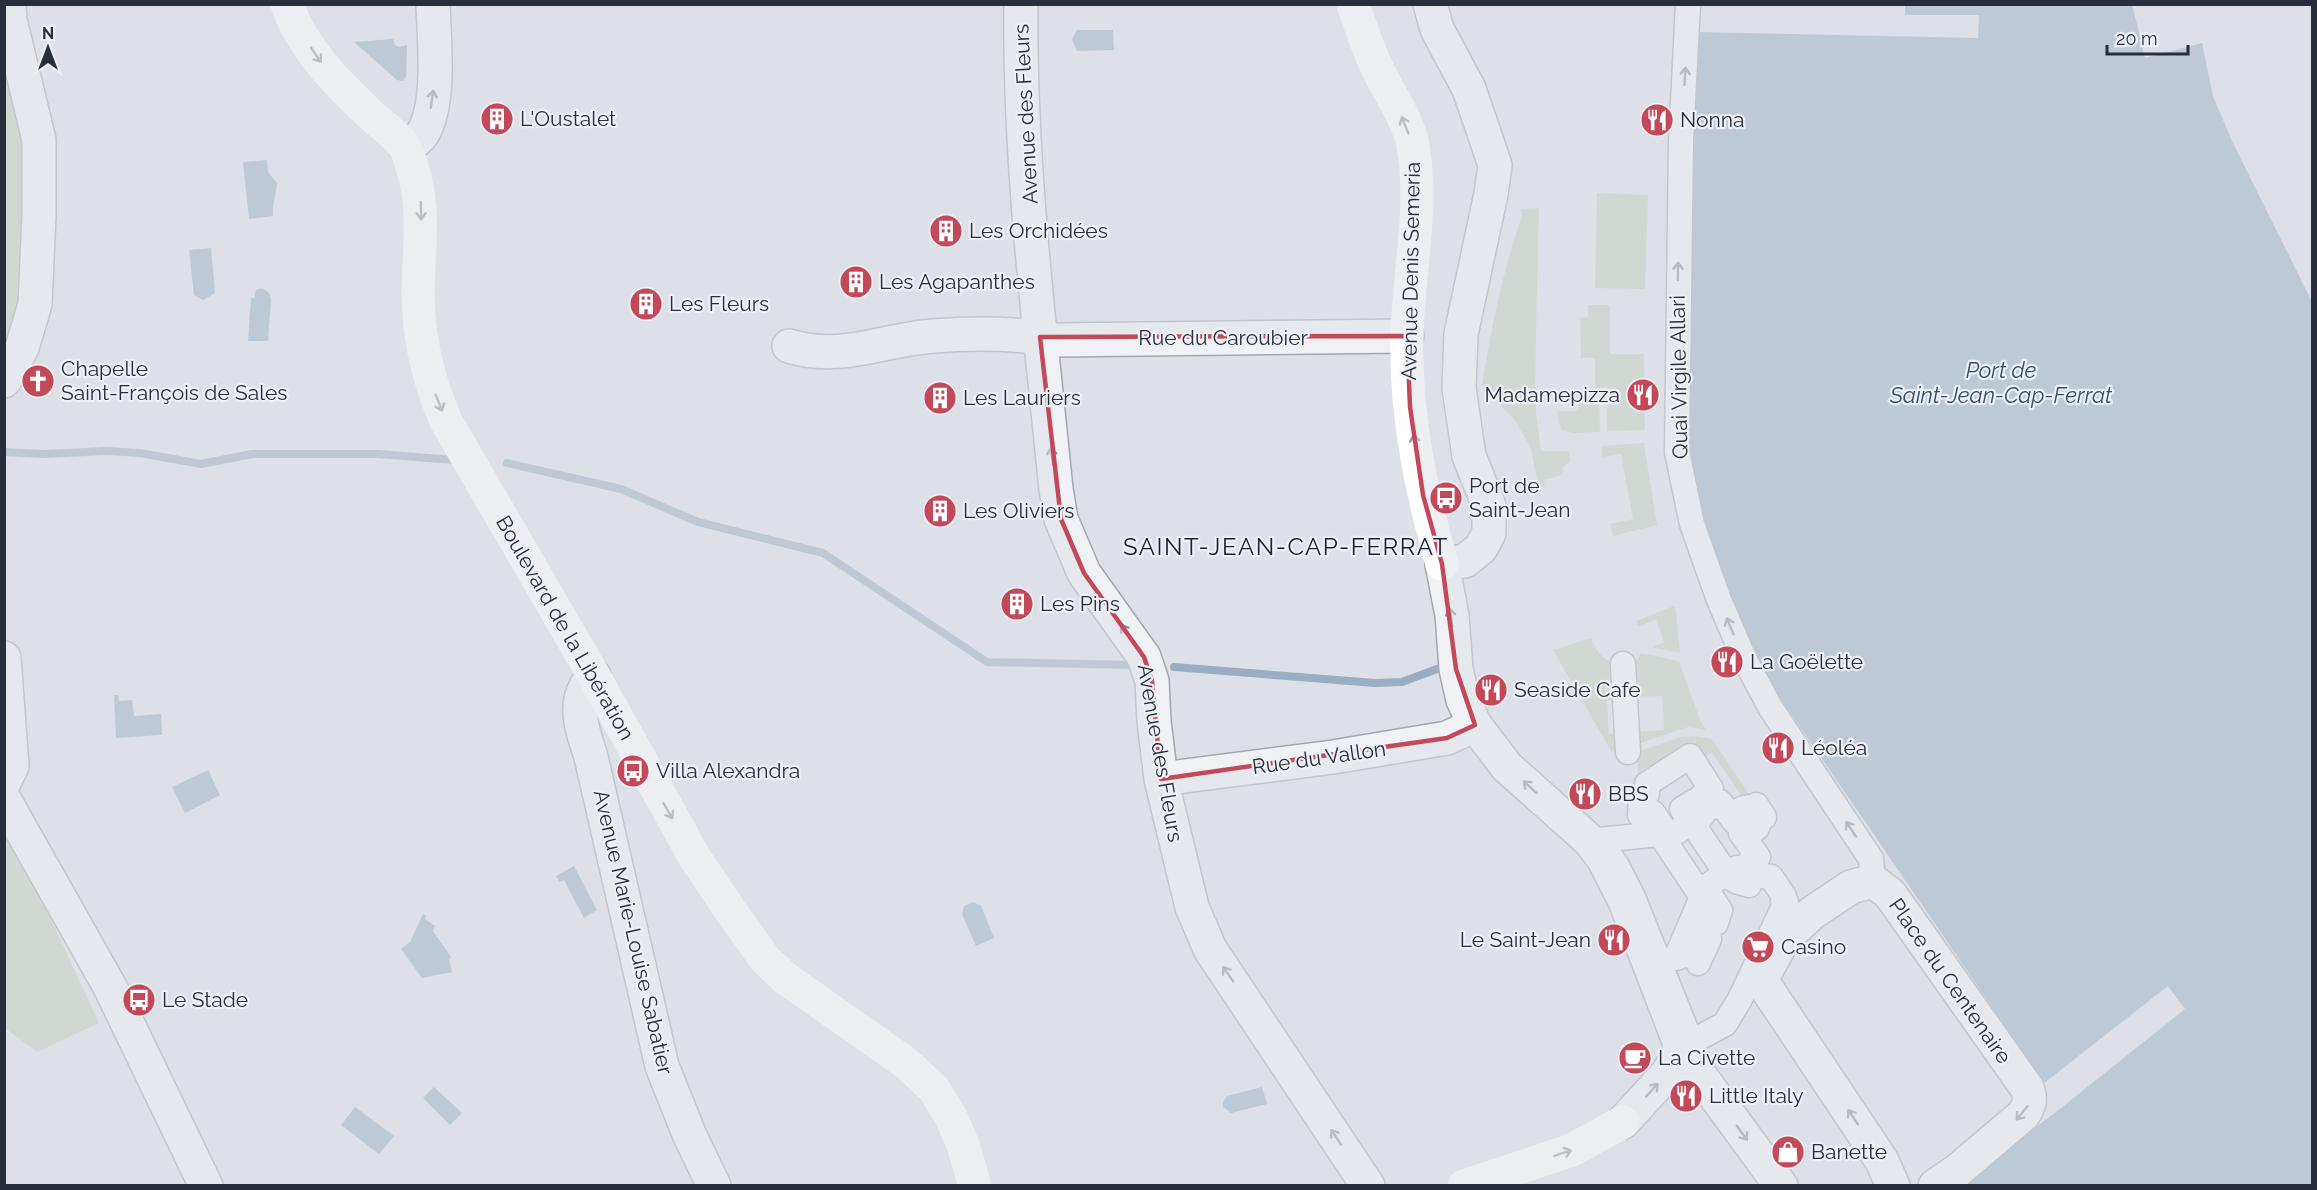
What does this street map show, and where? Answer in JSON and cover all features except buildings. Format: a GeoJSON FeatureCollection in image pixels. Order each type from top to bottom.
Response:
{"type":"FeatureCollection","features":[{"type":"Feature","properties":{"kind":"main road","name":"Boulevard de la Libération"},"geometry":{"type":"LineString","coordinates":[[287,4],[292,18],[320,62],[406,148],[418,181],[421,208],[418,294],[420,334],[426,365],[437,399],[446,421],[594,676],[695,858],[765,959],[793,984],[906,1063],[934,1089],[951,1117],[963,1145],[975,1185]]}},
{"type":"Feature","properties":{"kind":"main road","name":"Avenue Denis Semeria"},"geometry":{"type":"LineString","coordinates":[[1353,4],[1365,42],[1397,106],[1413,145],[1416,189],[1407,336],[1410,407],[1424,501],[1442,564]]}},
{"type":"Feature","properties":{"kind":"main road"},"geometry":{"type":"LineString","coordinates":[[1464,1185],[1509,1178],[1572,1150],[1623,1122]]}},
{"type":"Feature","properties":{"kind":"street"},"geometry":{"type":"LineString","coordinates":[[4,381],[22,348],[34,304],[39,215],[39,140],[10,20],[9,4]]}},
{"type":"Feature","properties":{"kind":"street"},"geometry":{"type":"LineString","coordinates":[[406,148],[421,136],[429,122],[435,79],[433,4]]}},
{"type":"Feature","properties":{"kind":"street","name":"Avenue des Fleurs"},"geometry":{"type":"LineString","coordinates":[[1022,4],[1020,72],[1040,337],[1061,519],[1084,573],[1144,657],[1152,681],[1161,779],[1192,907],[1210,948],[1368,1185]]}},
{"type":"Feature","properties":{"kind":"street"},"geometry":{"type":"LineString","coordinates":[[1430,4],[1437,29],[1469,89],[1495,165],[1461,334],[1459,388],[1469,456],[1489,506],[1489,533],[1481,548],[1465,561],[1442,564]]}},
{"type":"Feature","properties":{"kind":"street","name":"Quai Virgile Allari"},"geometry":{"type":"LineString","coordinates":[[1688,4],[1681,141],[1677,349],[1677,452],[1685,493],[1692,524],[1719,600],[1744,658],[1770,707],[1871,859],[1873,881]]}},
{"type":"Feature","properties":{"kind":"street","name":"Rue du Caroubier"},"geometry":{"type":"LineString","coordinates":[[789,346],[809,352],[841,352],[932,336],[1012,334],[1056,340],[1407,336]]}},
{"type":"Feature","properties":{"kind":"street","name":"Avenue Denis Semeria"},"geometry":{"type":"LineString","coordinates":[[1442,564],[1452,615],[1456,669],[1463,700],[1474,725],[1507,767],[1573,826],[1603,858],[1617,883],[1672,1018],[1680,1041],[1679,1055]]}},
{"type":"Feature","properties":{"kind":"street"},"geometry":{"type":"LineString","coordinates":[[4,658],[12,766],[4,782]]}},
{"type":"Feature","properties":{"kind":"street"},"geometry":{"type":"LineString","coordinates":[[1623,664],[1628,752]]}},
{"type":"Feature","properties":{"kind":"street","name":"Avenue Marie-Louise Sabatier"},"geometry":{"type":"LineString","coordinates":[[594,676],[585,685],[580,703],[581,723],[591,757],[662,1066],[690,1137],[714,1185]]}},
{"type":"Feature","properties":{"kind":"street","name":"Rue du Vallon"},"geometry":{"type":"LineString","coordinates":[[1161,779],[1333,757],[1447,738],[1474,725]]}},
{"type":"Feature","properties":{"kind":"street"},"geometry":{"type":"LineString","coordinates":[[1690,756],[1711,789],[1702,796],[1710,808],[1720,802],[1734,821],[1739,811],[1756,805],[1764,817],[1753,831],[1742,833],[1758,857],[1748,864],[1756,875],[1771,877],[1784,896],[1783,901],[1786,902],[1740,999],[1725,1024],[1691,1042],[1633,897],[1616,864],[1598,840],[1660,834],[1702,897],[1676,958],[1693,952],[1698,963],[1709,939],[1702,936],[1709,921],[1716,923],[1720,910],[1705,888],[1724,874],[1737,882],[1749,885],[1737,868],[1726,873],[1692,823],[1702,816],[1693,802],[1682,809],[1691,822],[1669,837],[1653,813],[1640,815],[1641,796],[1647,794],[1647,784],[1690,756]]}},
{"type":"Feature","properties":{"kind":"street"},"geometry":{"type":"LineString","coordinates":[[4,799],[110,987],[206,1185]]}},
{"type":"Feature","properties":{"kind":"street","name":"Place du Centenaire"},"geometry":{"type":"LineString","coordinates":[[1893,1185],[1882,1161],[1761,980],[1783,940],[1812,913],[1851,887],[1873,881],[1890,894],[2027,1088],[2030,1098],[2023,1115],[1957,1171],[1935,1185]]}},
{"type":"Feature","properties":{"kind":"street"},"geometry":{"type":"LineString","coordinates":[[1623,1122],[1667,1074],[1679,1055],[1687,1060],[1705,1082],[1781,1185]]}},
{"type":"Feature","properties":{"kind":"highlighted area"},"geometry":{"type":"Polygon","coordinates":[[[1407,336],[1410,407],[1423,495],[1442,564],[1456,669],[1475,725],[1447,738],[1161,779],[1152,681],[1144,657],[1084,573],[1061,519],[1040,337],[1407,336]]]}},
{"type":"Feature","properties":{"kind":"green space"},"geometry":{"type":"Polygon","coordinates":[[[4,70],[26,153],[19,305],[5,344],[4,70]]]}},
{"type":"Feature","properties":{"kind":"green space"},"geometry":{"type":"Polygon","coordinates":[[[1597,193],[1648,195],[1645,289],[1595,288],[1597,193]]]}},
{"type":"Feature","properties":{"kind":"green space"},"geometry":{"type":"Polygon","coordinates":[[[1539,208],[1536,413],[1541,451],[1569,451],[1570,462],[1563,467],[1562,475],[1544,480],[1545,487],[1539,488],[1530,446],[1516,422],[1482,386],[1498,300],[1522,215],[1521,209],[1539,208]]]}},
{"type":"Feature","properties":{"kind":"green space"},"geometry":{"type":"Polygon","coordinates":[[[1588,305],[1610,305],[1610,354],[1644,354],[1645,430],[1607,431],[1607,388],[1595,388],[1595,358],[1581,358],[1580,318],[1588,317],[1588,305]]]}},
{"type":"Feature","properties":{"kind":"green space"},"geometry":{"type":"Polygon","coordinates":[[[1578,399],[1599,399],[1600,432],[1573,433],[1562,430],[1557,411],[1579,411],[1578,399]]]}},
{"type":"Feature","properties":{"kind":"green space"},"geometry":{"type":"Polygon","coordinates":[[[1644,443],[1657,525],[1613,536],[1610,524],[1633,519],[1621,454],[1602,457],[1601,446],[1644,443]]]}},
{"type":"Feature","properties":{"kind":"green space"},"geometry":{"type":"Polygon","coordinates":[[[1674,606],[1680,653],[1652,647],[1664,642],[1656,620],[1638,626],[1636,621],[1674,606]]]}},
{"type":"Feature","properties":{"kind":"green space"},"geometry":{"type":"Polygon","coordinates":[[[1591,638],[1601,655],[1618,664],[1620,699],[1607,700],[1609,734],[1620,733],[1621,754],[1611,751],[1553,650],[1591,638]]]}},
{"type":"Feature","properties":{"kind":"green space"},"geometry":{"type":"Polygon","coordinates":[[[1641,653],[1679,661],[1700,720],[1706,730],[1688,727],[1635,745],[1633,732],[1664,730],[1662,696],[1631,697],[1629,663],[1637,659],[1641,653]]]}},
{"type":"Feature","properties":{"kind":"green space"},"geometry":{"type":"Polygon","coordinates":[[[1694,736],[1712,739],[1751,797],[1745,801],[1712,753],[1698,761],[1687,744],[1638,774],[1637,752],[1680,737],[1694,736]]]}},
{"type":"Feature","properties":{"kind":"green space"},"geometry":{"type":"Polygon","coordinates":[[[4,825],[9,829],[99,1023],[37,1052],[5,1028],[4,825]]]}},
{"type":"Feature","properties":{"kind":"water","name":"Port de Saint-Jean-Cap-Ferrat"},"geometry":{"type":"Polygon","coordinates":[[[2132,4],[2145,58],[2202,43],[2213,96],[2232,141],[2312,302],[2312,1185],[1968,1185],[1970,1178],[2185,1009],[2168,986],[2044,1083],[1759,667],[1713,559],[1689,449],[1696,32],[1978,38],[1979,15],[1905,15],[1905,5],[2132,4]]]}},
{"type":"Feature","properties":{"kind":"water"},"geometry":{"type":"Polygon","coordinates":[[[1077,30],[1113,30],[1114,50],[1077,51],[1072,39],[1077,30]]]}},
{"type":"Feature","properties":{"kind":"water"},"geometry":{"type":"Polygon","coordinates":[[[393,39],[395,45],[399,47],[407,45],[406,76],[403,81],[397,80],[354,42],[393,39]]]}},
{"type":"Feature","properties":{"kind":"water"},"geometry":{"type":"Polygon","coordinates":[[[267,160],[268,172],[277,183],[273,216],[249,219],[243,162],[267,160]]]}},
{"type":"Feature","properties":{"kind":"water"},"geometry":{"type":"Polygon","coordinates":[[[211,248],[215,293],[203,300],[194,295],[189,250],[211,248]]]}},
{"type":"Feature","properties":{"kind":"water"},"geometry":{"type":"Polygon","coordinates":[[[262,288],[269,293],[271,299],[268,341],[248,341],[251,298],[254,298],[256,290],[262,288]]]}},
{"type":"Feature","properties":{"kind":"water"},"geometry":{"type":"Polygon","coordinates":[[[114,695],[118,695],[119,701],[132,700],[134,716],[161,714],[162,735],[116,738],[114,695]]]}},
{"type":"Feature","properties":{"kind":"water"},"geometry":{"type":"Polygon","coordinates":[[[208,770],[220,795],[185,813],[172,787],[208,770]]]}},
{"type":"Feature","properties":{"kind":"water"},"geometry":{"type":"Polygon","coordinates":[[[574,866],[597,910],[584,918],[564,880],[560,882],[556,876],[574,866]]]}},
{"type":"Feature","properties":{"kind":"water"},"geometry":{"type":"Polygon","coordinates":[[[973,902],[981,906],[994,938],[976,946],[962,914],[964,906],[973,902]]]}},
{"type":"Feature","properties":{"kind":"water"},"geometry":{"type":"Polygon","coordinates":[[[423,914],[426,916],[425,919],[435,926],[433,931],[451,957],[449,959],[452,972],[422,978],[401,949],[410,942],[423,914]]]}},
{"type":"Feature","properties":{"kind":"water"},"geometry":{"type":"Polygon","coordinates":[[[434,1087],[462,1113],[450,1125],[423,1098],[434,1087]]]}},
{"type":"Feature","properties":{"kind":"water"},"geometry":{"type":"Polygon","coordinates":[[[1262,1087],[1267,1104],[1231,1113],[1223,1107],[1227,1096],[1262,1087]]]}},
{"type":"Feature","properties":{"kind":"water"},"geometry":{"type":"Polygon","coordinates":[[[355,1107],[394,1136],[379,1154],[341,1125],[355,1107]]]}},
{"type":"Feature","properties":{"kind":"waterway"},"geometry":{"type":"LineString","coordinates":[[4,452],[140,453],[201,464],[252,454],[378,454],[454,460]]}},
{"type":"Feature","properties":{"kind":"waterway"},"geometry":{"type":"LineString","coordinates":[[507,463],[621,489],[698,522],[823,553],[987,662],[1130,665]]}},
{"type":"Feature","properties":{"kind":"waterway"},"geometry":{"type":"LineString","coordinates":[[1174,667],[1375,683],[1402,682],[1437,669]]}},
{"type":"Feature","properties":{"kind":"place","name":"L'Oustalet"},"geometry":{"type":"Point","coordinates":[497,119]}},
{"type":"Feature","properties":{"kind":"place","name":"Nonna"},"geometry":{"type":"Point","coordinates":[1657,120]}},
{"type":"Feature","properties":{"kind":"place","name":"Les Orchidées"},"geometry":{"type":"Point","coordinates":[946,231]}},
{"type":"Feature","properties":{"kind":"place","name":"Les Agapanthes"},"geometry":{"type":"Point","coordinates":[856,282]}},
{"type":"Feature","properties":{"kind":"place","name":"Les Fleurs"},"geometry":{"type":"Point","coordinates":[646,304]}},
{"type":"Feature","properties":{"kind":"place","name":"Chapelle Saint-François de Sales"},"geometry":{"type":"Point","coordinates":[38,381]}},
{"type":"Feature","properties":{"kind":"place","name":"Madamepizza"},"geometry":{"type":"Point","coordinates":[1643,395]}},
{"type":"Feature","properties":{"kind":"place","name":"Les Lauriers"},"geometry":{"type":"Point","coordinates":[940,398]}},
{"type":"Feature","properties":{"kind":"place","name":"Port de Saint-Jean"},"geometry":{"type":"Point","coordinates":[1446,498]}},
{"type":"Feature","properties":{"kind":"place","name":"Les Oliviers"},"geometry":{"type":"Point","coordinates":[940,511]}},
{"type":"Feature","properties":{"kind":"place","name":"Les Pins"},"geometry":{"type":"Point","coordinates":[1017,604]}},
{"type":"Feature","properties":{"kind":"place","name":"La Goëlette"},"geometry":{"type":"Point","coordinates":[1727,662]}},
{"type":"Feature","properties":{"kind":"place","name":"Seaside Cafe"},"geometry":{"type":"Point","coordinates":[1491,690]}},
{"type":"Feature","properties":{"kind":"place","name":"Léoléa"},"geometry":{"type":"Point","coordinates":[1778,748]}},
{"type":"Feature","properties":{"kind":"place","name":"Villa Alexandra"},"geometry":{"type":"Point","coordinates":[633,771]}},
{"type":"Feature","properties":{"kind":"place","name":"BBS"},"geometry":{"type":"Point","coordinates":[1585,794]}},
{"type":"Feature","properties":{"kind":"place","name":"Le Saint-Jean"},"geometry":{"type":"Point","coordinates":[1614,940]}},
{"type":"Feature","properties":{"kind":"place","name":"Casino"},"geometry":{"type":"Point","coordinates":[1758,947]}},
{"type":"Feature","properties":{"kind":"place","name":"Le Stade"},"geometry":{"type":"Point","coordinates":[139,1000]}},
{"type":"Feature","properties":{"kind":"place","name":"La Civette"},"geometry":{"type":"Point","coordinates":[1635,1058]}},
{"type":"Feature","properties":{"kind":"place","name":"Little Italy"},"geometry":{"type":"Point","coordinates":[1686,1096]}},
{"type":"Feature","properties":{"kind":"place","name":"Banette"},"geometry":{"type":"Point","coordinates":[1788,1152]}},
{"type":"Feature","properties":{"kind":"district","name":"SAINT-JEAN-CAP-FERRAT"},"geometry":{"type":"Point","coordinates":[1286,547]}}]}
